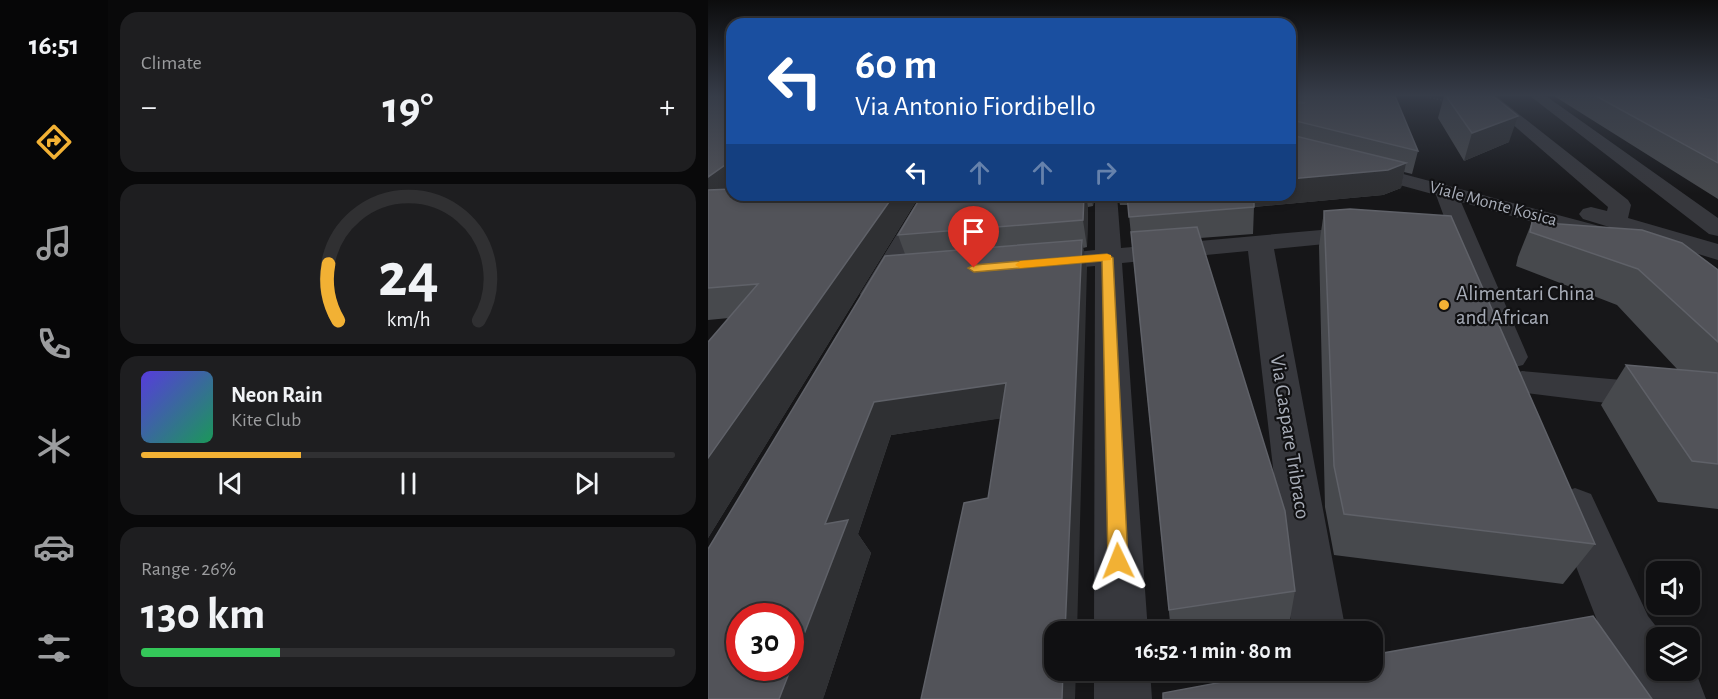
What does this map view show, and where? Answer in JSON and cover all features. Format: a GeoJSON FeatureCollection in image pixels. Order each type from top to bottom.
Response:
{"type":"FeatureCollection","features":[{"type":"Feature","properties":{"kind":"street"},"geometry":{"type":"LineString","coordinates":[[1527,129],[1620,205],[1616,220]]}},
{"type":"Feature","properties":{"kind":"street"},"geometry":{"type":"LineString","coordinates":[[1581,129],[1718,229]]}},
{"type":"Feature","properties":{"kind":"street","name":"Viale Monte Kosica"},"geometry":{"type":"LineString","coordinates":[[1296,138],[1616,220],[1718,252]]}},
{"type":"Feature","properties":{"kind":"street","name":"Viale Monte Kosica"},"geometry":{"type":"LineString","coordinates":[[1296,152],[1438,215],[1610,236],[1718,277]]}},
{"type":"Feature","properties":{"kind":"street"},"geometry":{"type":"LineString","coordinates":[[861,317],[929,201]]}},
{"type":"Feature","properties":{"kind":"street"},"geometry":{"type":"LineString","coordinates":[[1106,201],[1121,621]]}},
{"type":"Feature","properties":{"kind":"street"},"geometry":{"type":"LineString","coordinates":[[1438,215],[1529,400],[1691,399]]}},
{"type":"Feature","properties":{"kind":"street"},"geometry":{"type":"LineString","coordinates":[[1014,265],[1385,231]]}},
{"type":"Feature","properties":{"kind":"street","name":"Via Gaspare Tribraco"},"geometry":{"type":"LineString","coordinates":[[1260,243],[1305,621]]}},
{"type":"Feature","properties":{"kind":"street"},"geometry":{"type":"LineString","coordinates":[[885,276],[920,273]]}},
{"type":"Feature","properties":{"kind":"street"},"geometry":{"type":"LineString","coordinates":[[1559,471],[1629,635],[1677,699]]}},
{"type":"Feature","properties":{"kind":"street"},"geometry":{"type":"LineString","coordinates":[[1576,624],[1629,635]]}},
{"type":"Feature","properties":{"kind":"street"},"geometry":{"type":"LineString","coordinates":[[1134,681],[1152,698]]}},
{"type":"Feature","properties":{"kind":"building"},"geometry":{"type":"Polygon","coordinates":[[[708,129],[726,129],[726,164],[708,177],[708,129]]]}},
{"type":"Feature","properties":{"kind":"building"},"geometry":{"type":"Polygon","coordinates":[[[1327,129],[1409,129],[1418,151],[1327,129]]]}},
{"type":"Feature","properties":{"kind":"building"},"geometry":{"type":"Polygon","coordinates":[[[1469,129],[1484,129],[1472,133],[1469,129]]]}},
{"type":"Feature","properties":{"kind":"building"},"geometry":{"type":"Polygon","coordinates":[[[1655,129],[1718,129],[1718,163],[1655,129]]]}},
{"type":"Feature","properties":{"kind":"building"},"geometry":{"type":"Polygon","coordinates":[[[1296,136],[1406,163],[1388,170],[1296,178],[1296,136]]]}},
{"type":"Feature","properties":{"kind":"building"},"geometry":{"type":"Polygon","coordinates":[[[726,189],[726,201],[890,201],[708,458],[708,342],[758,284],[708,288],[708,190],[726,189]]]}},
{"type":"Feature","properties":{"kind":"building"},"geometry":{"type":"Polygon","coordinates":[[[918,201],[1084,201],[1083,220],[898,235],[918,201]]]}},
{"type":"Feature","properties":{"kind":"building"},"geometry":{"type":"Polygon","coordinates":[[[1128,201],[1254,201],[1254,207],[1129,217],[1128,201]]]}},
{"type":"Feature","properties":{"kind":"building"},"geometry":{"type":"Polygon","coordinates":[[[1350,209],[1451,216],[1595,544],[1344,514],[1334,466],[1324,211],[1350,209]]]}},
{"type":"Feature","properties":{"kind":"building"},"geometry":{"type":"Polygon","coordinates":[[[1532,222],[1642,230],[1682,243],[1718,270],[1718,342],[1638,269],[1530,232],[1532,222]]]}},
{"type":"Feature","properties":{"kind":"building"},"geometry":{"type":"Polygon","coordinates":[[[1197,227],[1285,511],[1295,591],[1169,610],[1131,232],[1197,227]]]}},
{"type":"Feature","properties":{"kind":"building"},"geometry":{"type":"Polygon","coordinates":[[[1082,240],[1065,621],[1044,621],[1044,681],[1063,681],[1062,699],[921,699],[964,503],[988,498],[1006,383],[874,402],[825,524],[848,520],[804,634],[804,603],[726,603],[726,681],[786,681],[779,699],[708,699],[708,549],[885,256],[1082,240]]]}},
{"type":"Feature","properties":{"kind":"building"},"geometry":{"type":"Polygon","coordinates":[[[1626,365],[1718,373],[1718,464],[1692,461],[1626,365]]]}},
{"type":"Feature","properties":{"kind":"building"},"geometry":{"type":"Polygon","coordinates":[[[1593,616],[1652,699],[1163,699],[1163,693],[1228,681],[1383,681],[1383,653],[1593,616]]]}},
{"type":"Feature","properties":{"kind":"slow traffic"},"geometry":{"type":"LineString","coordinates":[[1020,265],[1107,258]]}},
{"type":"Feature","properties":{"kind":"place","name":"Alimentari China and African"},"geometry":{"type":"Point","coordinates":[1444,305]}},
{"type":"Feature","properties":{"kind":"route"},"geometry":{"type":"LineString","coordinates":[[974,268],[1107,258],[1118,561]]}}]}
